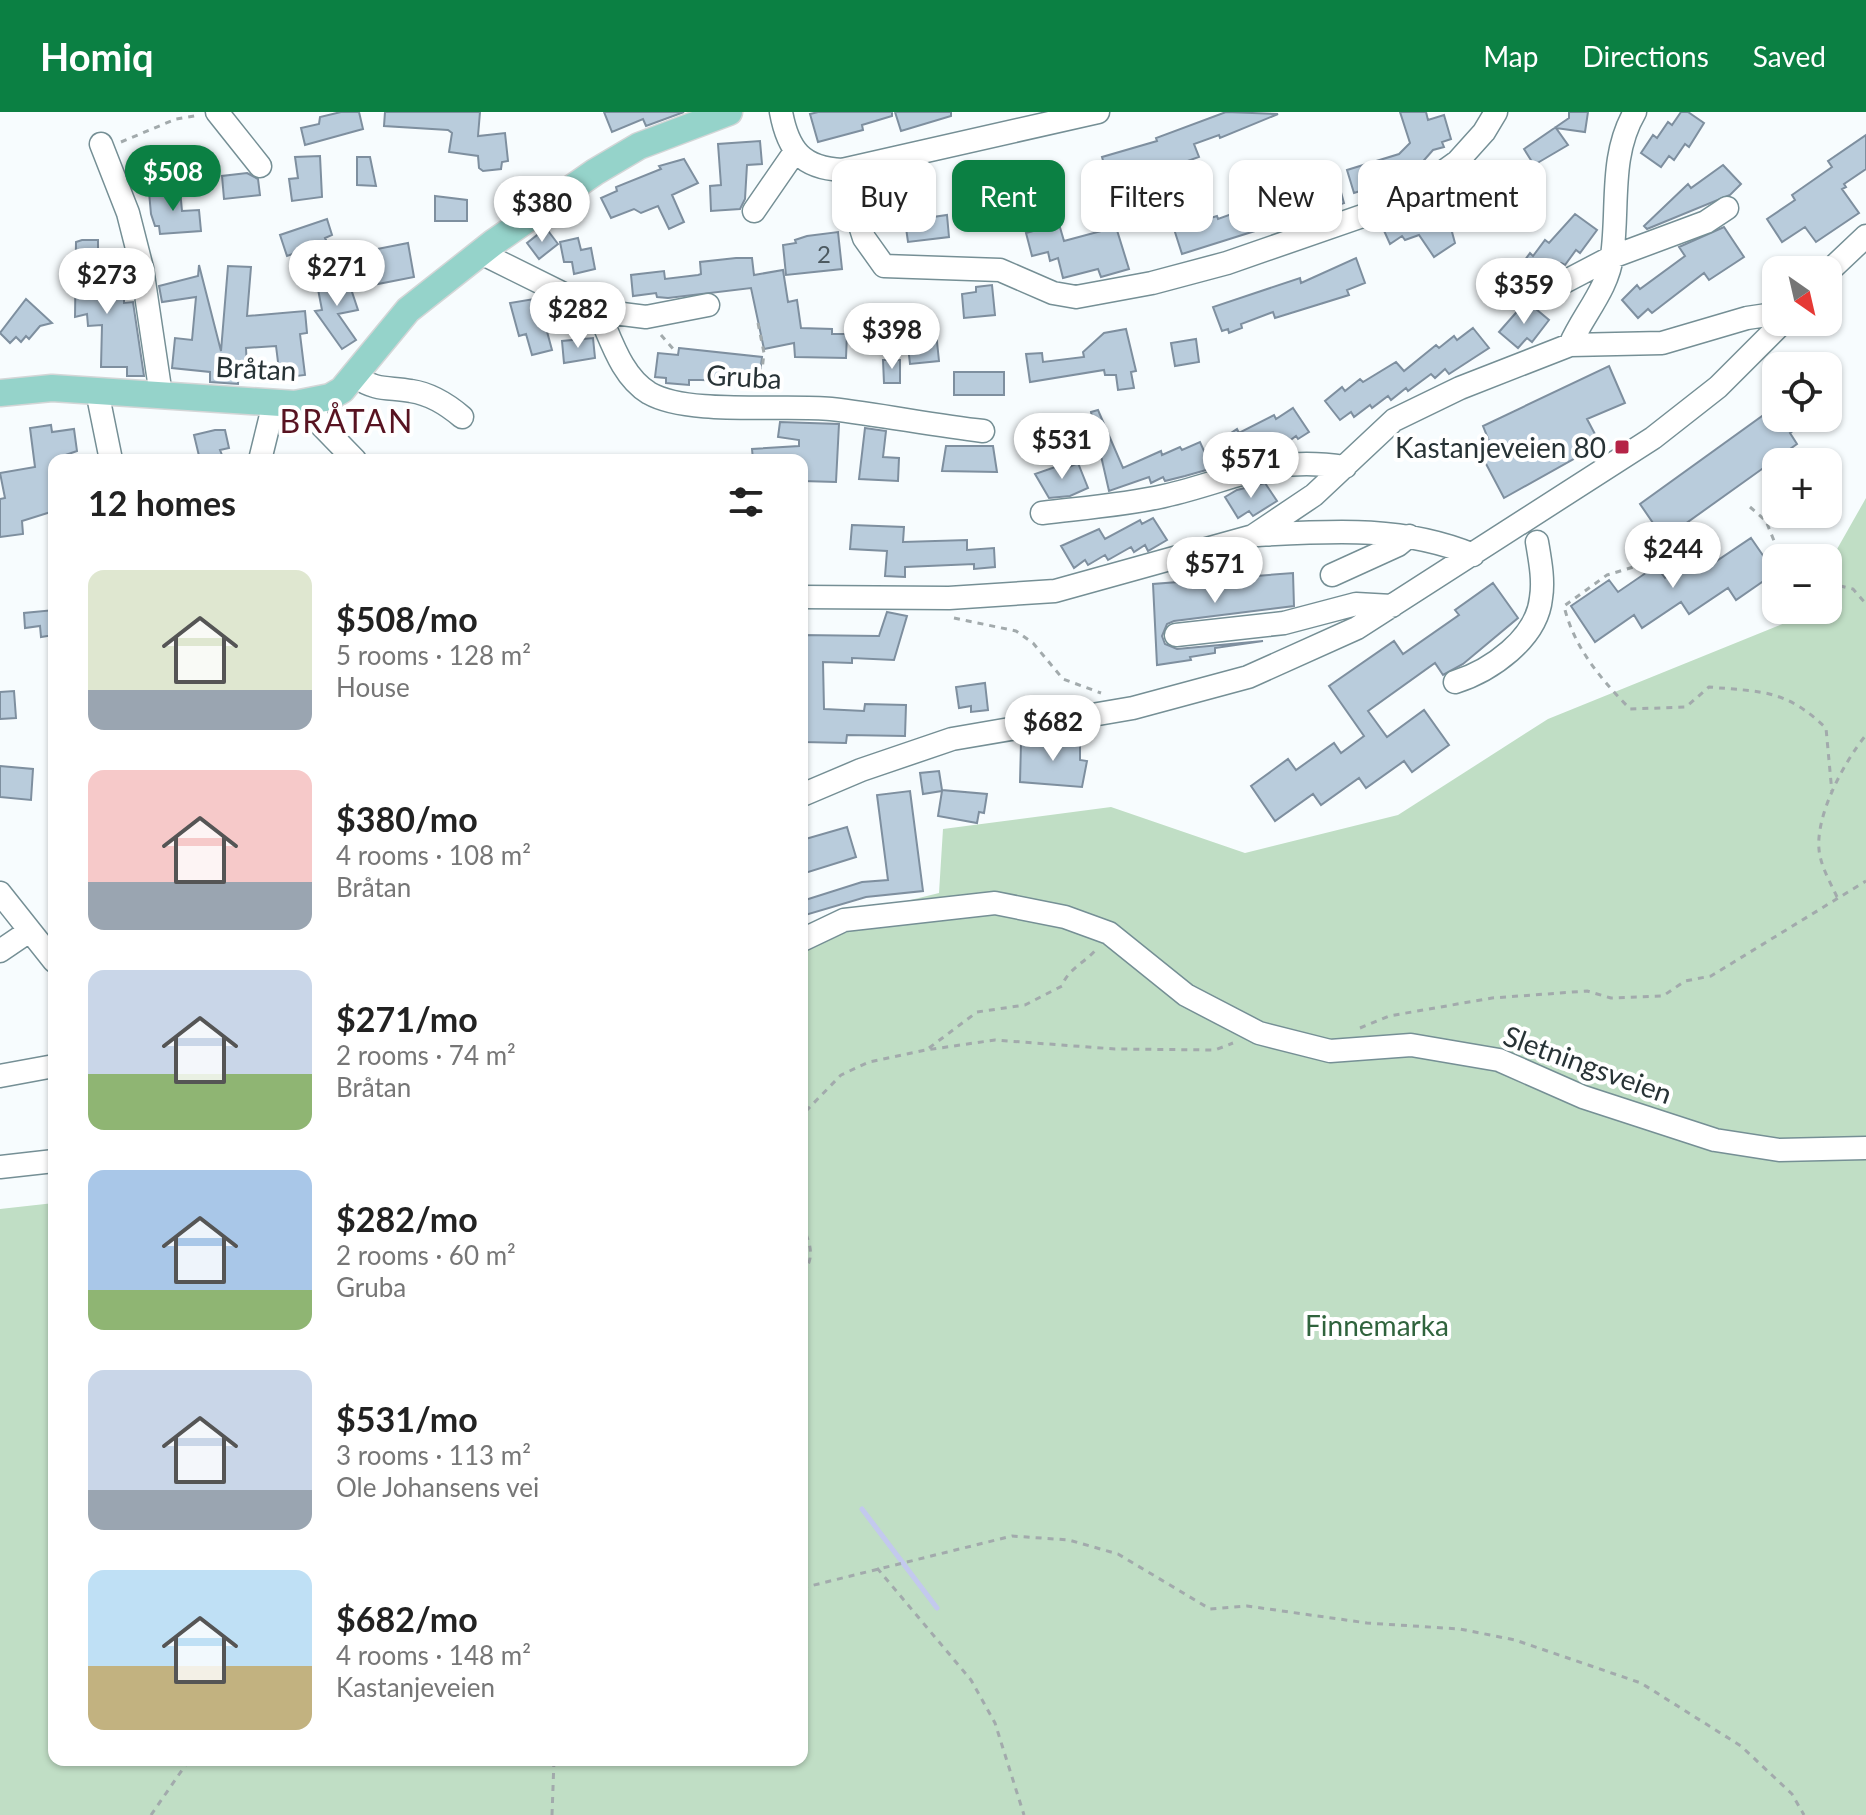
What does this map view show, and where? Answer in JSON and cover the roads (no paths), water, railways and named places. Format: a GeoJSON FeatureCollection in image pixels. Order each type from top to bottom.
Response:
{"type":"FeatureCollection","features":[{"type":"Feature","properties":{"kind":"main road","name":"Bråtan"},"geometry":{"type":"LineString","coordinates":[[0,393],[52,388],[274,403],[311,402],[330,397],[356,377],[408,310],[481,253],[595,172],[639,146],[729,112]]}},
{"type":"Feature","properties":{"kind":"street"},"geometry":{"type":"LineString","coordinates":[[781,112],[785,137],[794,153],[823,169],[832,169]]}},
{"type":"Feature","properties":{"kind":"street"},"geometry":{"type":"LineString","coordinates":[[886,160],[1098,112]]}},
{"type":"Feature","properties":{"kind":"street"},"geometry":{"type":"LineString","coordinates":[[862,232],[884,266],[1000,270],[1053,293],[1089,296],[1227,263],[1400,203],[1457,162],[1484,132],[1496,112]]}},
{"type":"Feature","properties":{"kind":"street"},"geometry":{"type":"LineString","coordinates":[[1570,345],[1606,277],[1612,257],[1618,163],[1628,124],[1635,112]]}},
{"type":"Feature","properties":{"kind":"street"},"geometry":{"type":"LineString","coordinates":[[213,113],[260,166]]}},
{"type":"Feature","properties":{"kind":"street"},"geometry":{"type":"LineString","coordinates":[[102,147],[128,213],[142,268],[161,395]]}},
{"type":"Feature","properties":{"kind":"street"},"geometry":{"type":"LineString","coordinates":[[754,211],[794,153]]}},
{"type":"Feature","properties":{"kind":"street"},"geometry":{"type":"LineString","coordinates":[[1549,290],[1612,257],[1684,232],[1727,208]]}},
{"type":"Feature","properties":{"kind":"street"},"geometry":{"type":"LineString","coordinates":[[1842,259],[1866,236]]}},
{"type":"Feature","properties":{"kind":"street"},"geometry":{"type":"LineString","coordinates":[[481,253],[598,311],[646,317],[708,305]]}},
{"type":"Feature","properties":{"kind":"street","name":"Gruba"},"geometry":{"type":"LineString","coordinates":[[598,311],[626,370],[650,394],[689,403],[831,409],[983,431]]}},
{"type":"Feature","properties":{"kind":"street"},"geometry":{"type":"LineString","coordinates":[[1253,536],[1314,495],[1394,420],[1460,388],[1570,345],[1662,343],[1762,316]]}},
{"type":"Feature","properties":{"kind":"street"},"geometry":{"type":"LineString","coordinates":[[808,792],[861,770],[952,739],[1130,709],[1248,677],[1357,628],[1653,438],[1718,387],[1767,336]]}},
{"type":"Feature","properties":{"kind":"street"},"geometry":{"type":"LineString","coordinates":[[356,377],[375,388],[419,393],[448,405],[462,417]]}},
{"type":"Feature","properties":{"kind":"street"},"geometry":{"type":"LineString","coordinates":[[97,391],[110,454]]}},
{"type":"Feature","properties":{"kind":"street"},"geometry":{"type":"LineString","coordinates":[[311,402],[333,450]]}},
{"type":"Feature","properties":{"kind":"street"},"geometry":{"type":"LineString","coordinates":[[261,454],[274,403]]}},
{"type":"Feature","properties":{"kind":"street"},"geometry":{"type":"LineString","coordinates":[[1042,513],[1164,496],[1264,466],[1319,463],[1345,467]]}},
{"type":"Feature","properties":{"kind":"street"},"geometry":{"type":"LineString","coordinates":[[808,597],[949,598],[1055,591],[1253,536],[1354,530],[1442,542],[1473,555]]}},
{"type":"Feature","properties":{"kind":"street"},"geometry":{"type":"LineString","coordinates":[[1332,575],[1398,545],[1409,536]]}},
{"type":"Feature","properties":{"kind":"street"},"geometry":{"type":"LineString","coordinates":[[1455,682],[1491,666],[1532,624],[1541,600],[1537,542]]}},
{"type":"Feature","properties":{"kind":"street"},"geometry":{"type":"LineString","coordinates":[[1176,635],[1284,623],[1356,604],[1392,606]]}},
{"type":"Feature","properties":{"kind":"street"},"geometry":{"type":"LineString","coordinates":[[0,893],[48,954]]}},
{"type":"Feature","properties":{"kind":"street","name":"Sletningsveien"},"geometry":{"type":"LineString","coordinates":[[808,937],[844,920],[995,903],[1065,917],[1109,933],[1186,995],[1259,1033],[1330,1051],[1411,1045],[1499,1060],[1583,1097],[1715,1140],[1779,1150],[1866,1148]]}},
{"type":"Feature","properties":{"kind":"street"},"geometry":{"type":"LineString","coordinates":[[0,951],[28,932]]}},
{"type":"Feature","properties":{"kind":"street"},"geometry":{"type":"LineString","coordinates":[[0,1076],[48,1067]]}},
{"type":"Feature","properties":{"kind":"street"},"geometry":{"type":"LineString","coordinates":[[0,1167],[48,1162]]}},
{"type":"Feature","properties":{"kind":"waterway"},"geometry":{"type":"LineString","coordinates":[[862,1509],[937,1608]]}},
{"type":"Feature","properties":{"kind":"place","name":"Kastanjeveien 80"},"geometry":{"type":"Point","coordinates":[1622,447]}},
{"type":"Feature","properties":{"kind":"district","name":"BRÅTAN"},"geometry":{"type":"Point","coordinates":[347,420]}},
{"type":"Feature","properties":{"kind":"park label","name":"Finnemarka"},"geometry":{"type":"Point","coordinates":[1377,1325]}}]}
